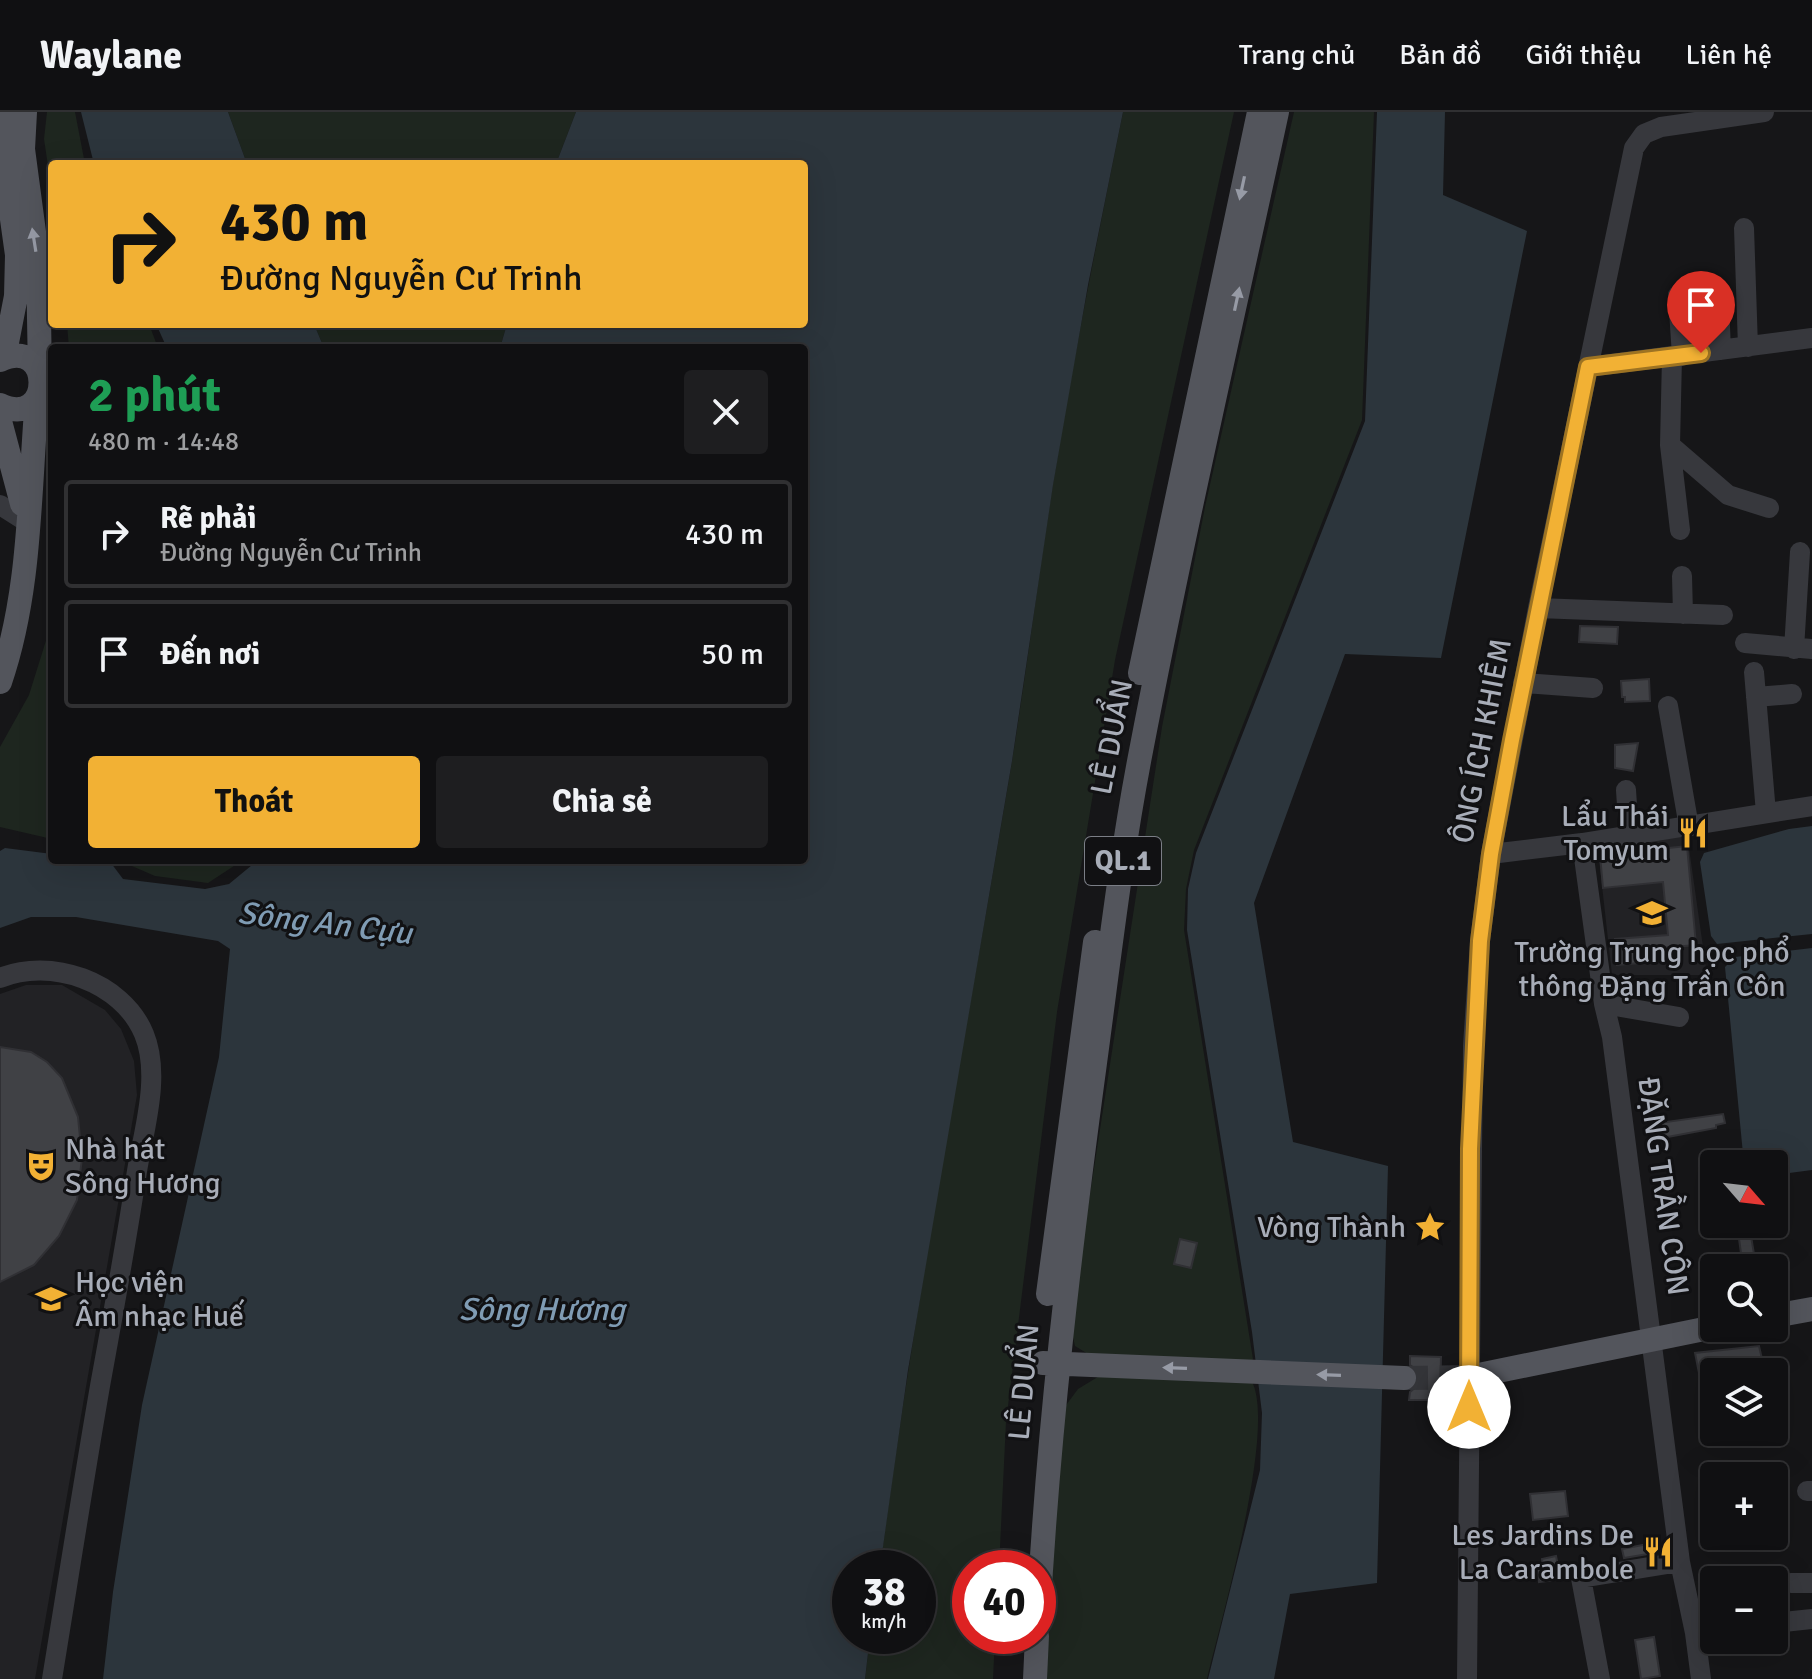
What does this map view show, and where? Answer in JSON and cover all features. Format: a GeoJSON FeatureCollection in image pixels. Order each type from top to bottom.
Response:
{"type":"FeatureCollection","features":[{"type":"Feature","properties":{"kind":"main road"},"geometry":{"type":"LineString","coordinates":[[2,359],[16,296],[17,262],[4,162],[4,112]]}},
{"type":"Feature","properties":{"kind":"main road"},"geometry":{"type":"LineString","coordinates":[[3,666],[18,620],[39,386],[38,262],[23,149],[25,112]]}},
{"type":"Feature","properties":{"kind":"main road","name":"LÊ DUẨN"},"geometry":{"type":"LineString","coordinates":[[1042,1550],[1056,1225],[1120,780],[1154,600],[1259,112]]}},
{"type":"Feature","properties":{"kind":"main road","name":"LÊ DUẨN"},"geometry":{"type":"LineString","coordinates":[[1028,1550],[1050,1363],[1140,754],[1277,112]]}},
{"type":"Feature","properties":{"kind":"main road"},"geometry":{"type":"LineString","coordinates":[[0,282],[12,272],[17,262]]}},
{"type":"Feature","properties":{"kind":"main road"},"geometry":{"type":"LineString","coordinates":[[2,359],[12,355],[30,360],[39,386]]}},
{"type":"Feature","properties":{"kind":"main road"},"geometry":{"type":"LineString","coordinates":[[0,405],[16,410],[24,408],[39,386]]}},
{"type":"Feature","properties":{"kind":"main road"},"geometry":{"type":"LineString","coordinates":[[0,421],[27,522]]}},
{"type":"Feature","properties":{"kind":"main road"},"geometry":{"type":"LineString","coordinates":[[1788,1313],[1812,1309]]}},
{"type":"Feature","properties":{"kind":"main road"},"geometry":{"type":"LineString","coordinates":[[1469,1377],[1700,1329]]}},
{"type":"Feature","properties":{"kind":"main road"},"geometry":{"type":"LineString","coordinates":[[1050,1363],[1404,1378]]}},
{"type":"Feature","properties":{"kind":"main road"},"geometry":{"type":"LineString","coordinates":[[1020,1679],[1021,1654]]}},
{"type":"Feature","properties":{"kind":"main road"},"geometry":{"type":"LineString","coordinates":[[1035,1679],[1036,1654]]}},
{"type":"Feature","properties":{"kind":"street","name":"ÔNG ÍCH KHIÊM"},"geometry":{"type":"LineString","coordinates":[[1467,1679],[1473,1046],[1480,941],[1491,854],[1523,683],[1634,148],[1644,134],[1661,127],[1764,112]]}},
{"type":"Feature","properties":{"kind":"street"},"geometry":{"type":"LineString","coordinates":[[1744,228],[1748,347]]}},
{"type":"Feature","properties":{"kind":"street"},"geometry":{"type":"LineString","coordinates":[[1678,295],[1670,445],[1680,530]]}},
{"type":"Feature","properties":{"kind":"street"},"geometry":{"type":"LineString","coordinates":[[1719,303],[1721,350]]}},
{"type":"Feature","properties":{"kind":"street"},"geometry":{"type":"LineString","coordinates":[[1588,367],[1812,338]]}},
{"type":"Feature","properties":{"kind":"street"},"geometry":{"type":"LineString","coordinates":[[1670,445],[1728,495],[1769,508]]}},
{"type":"Feature","properties":{"kind":"street"},"geometry":{"type":"LineString","coordinates":[[0,505],[27,522]]}},
{"type":"Feature","properties":{"kind":"street"},"geometry":{"type":"LineString","coordinates":[[1745,643],[1803,649],[1800,552]]}},
{"type":"Feature","properties":{"kind":"street"},"geometry":{"type":"LineString","coordinates":[[1682,576],[1683,614]]}},
{"type":"Feature","properties":{"kind":"street"},"geometry":{"type":"LineString","coordinates":[[1538,608],[1723,615]]}},
{"type":"Feature","properties":{"kind":"street"},"geometry":{"type":"LineString","coordinates":[[1754,672],[1766,813]]}},
{"type":"Feature","properties":{"kind":"street"},"geometry":{"type":"LineString","coordinates":[[1523,683],[1593,688]]}},
{"type":"Feature","properties":{"kind":"street"},"geometry":{"type":"LineString","coordinates":[[1756,697],[1792,694]]}},
{"type":"Feature","properties":{"kind":"street"},"geometry":{"type":"LineString","coordinates":[[1668,706],[1689,827]]}},
{"type":"Feature","properties":{"kind":"street"},"geometry":{"type":"LineString","coordinates":[[1626,790],[1629,836]]}},
{"type":"Feature","properties":{"kind":"street"},"geometry":{"type":"LineString","coordinates":[[1491,854],[1629,836],[1812,806]]}},
{"type":"Feature","properties":{"kind":"street","name":"ĐẶNG TRẦN CÔN"},"geometry":{"type":"LineString","coordinates":[[1582,843],[1653,1337],[1680,1562],[1700,1618]]}},
{"type":"Feature","properties":{"kind":"street"},"geometry":{"type":"LineString","coordinates":[[0,978],[17,971],[38,969],[66,973],[95,984],[123,1005],[144,1033],[149,1058],[150,1090],[134,1194],[52,1679]]}},
{"type":"Feature","properties":{"kind":"street"},"geometry":{"type":"LineString","coordinates":[[1604,1004],[1679,1017]]}},
{"type":"Feature","properties":{"kind":"street"},"geometry":{"type":"LineString","coordinates":[[1600,1679],[1581,1578],[1680,1562]]}},
{"type":"Feature","properties":{"kind":"street"},"geometry":{"type":"LineString","coordinates":[[1791,1583],[1812,1583]]}},
{"type":"Feature","properties":{"kind":"street"},"geometry":{"type":"LineString","coordinates":[[1788,1622],[1812,1619]]}},
{"type":"Feature","properties":{"kind":"street","name":"ĐẶNG TRẦN CÔN"},"geometry":{"type":"LineString","coordinates":[[1701,1679],[1703,1654]]}},
{"type":"Feature","properties":{"kind":"shaded area"},"geometry":{"type":"Polygon","coordinates":[[[47,112],[75,112],[84,160],[48,160],[48,166],[44,139],[47,112]]]}},
{"type":"Feature","properties":{"kind":"shaded area"},"geometry":{"type":"Polygon","coordinates":[[[228,112],[576,112],[558,160],[246,160],[228,112]]]}},
{"type":"Feature","properties":{"kind":"shaded area"},"geometry":{"type":"Polygon","coordinates":[[[1123,112],[1234,112],[1115,660],[1057,1012],[1006,1422],[1000,1550],[952,1550],[952,1654],[994,1654],[993,1679],[865,1679],[868,1654],[936,1654],[936,1550],[882,1550],[908,1372],[1086,298],[1123,112]]]}},
{"type":"Feature","properties":{"kind":"shaded area"},"geometry":{"type":"Polygon","coordinates":[[[1294,112],[1374,112],[1362,420],[1194,850],[1186,889],[1184,930],[1253,1359],[1250,1366],[1093,1357],[1075,1346],[1070,1324],[1162,727],[1205,507],[1294,112]]]}},
{"type":"Feature","properties":{"kind":"shaded area"},"geometry":{"type":"Polygon","coordinates":[[[67,328],[150,328],[156,344],[69,344],[67,328]]]}},
{"type":"Feature","properties":{"kind":"shaded area"},"geometry":{"type":"Polygon","coordinates":[[[316,328],[506,328],[501,344],[322,344],[316,328]]]}},
{"type":"Feature","properties":{"kind":"shaded area"},"geometry":{"type":"Polygon","coordinates":[[[48,634],[48,838],[0,827],[0,747],[29,695],[48,634]]]}},
{"type":"Feature","properties":{"kind":"shaded area","name":"Trường Trung học phổ thông Đặng Trần Côn"},"geometry":{"type":"Polygon","coordinates":[[[1687,834],[1707,975],[1612,975],[1598,850],[1687,834]]]}},
{"type":"Feature","properties":{"kind":"shaded area"},"geometry":{"type":"Polygon","coordinates":[[[127,864],[237,864],[208,883],[155,876],[127,864]]]}},
{"type":"Feature","properties":{"kind":"shaded area","name":"Học viện Âm nhạc Huế"},"geometry":{"type":"Polygon","coordinates":[[[26,985],[62,985],[105,1010],[121,1029],[134,1061],[137,1095],[35,1679],[0,1679],[0,994],[26,985]]]}},
{"type":"Feature","properties":{"kind":"shaded area"},"geometry":{"type":"Polygon","coordinates":[[[1101,1375],[1249,1377],[1257,1399],[1258,1433],[1253,1476],[1207,1679],[1046,1679],[1047,1654],[1056,1654],[1056,1550],[1053,1550],[1061,1412],[1078,1389],[1101,1375]]]}},
{"type":"Feature","properties":{"kind":"water"},"geometry":{"type":"Polygon","coordinates":[[[81,112],[228,112],[246,160],[93,160],[81,112]]]}},
{"type":"Feature","properties":{"kind":"water","name":"Sông Hương"},"geometry":{"type":"Polygon","coordinates":[[[576,112],[1123,112],[1088,285],[1053,485],[1012,761],[908,1370],[883,1550],[832,1550],[832,1654],[868,1654],[865,1679],[103,1679],[142,1405],[219,1057],[230,949],[218,941],[76,917],[31,917],[0,928],[0,851],[5,848],[48,853],[48,864],[112,864],[123,879],[205,889],[229,884],[253,864],[808,864],[808,344],[501,344],[506,328],[808,328],[808,160],[558,160],[576,112]]]}},
{"type":"Feature","properties":{"kind":"water"},"geometry":{"type":"Polygon","coordinates":[[[1377,112],[1445,112],[1443,195],[1527,231],[1441,658],[1345,654],[1254,903],[1293,1142],[1388,1166],[1377,1583],[1290,1594],[1274,1679],[1208,1679],[1260,1470],[1262,1413],[1252,1332],[1187,930],[1188,889],[1196,853],[1365,421],[1377,112]]]}},
{"type":"Feature","properties":{"kind":"water"},"geometry":{"type":"Polygon","coordinates":[[[158,328],[316,328],[322,344],[165,344],[158,328]]]}},
{"type":"Feature","properties":{"kind":"water"},"geometry":{"type":"Polygon","coordinates":[[[1812,826],[1812,934],[1717,944],[1711,936],[1700,862],[1704,853],[1789,829],[1812,826]]]}},
{"type":"Feature","properties":{"kind":"water"},"geometry":{"type":"Polygon","coordinates":[[[1812,948],[1812,1170],[1788,1173],[1788,1150],[1743,1150],[1725,967],[1735,957],[1812,948]]]}},
{"type":"Feature","properties":{"kind":"building"},"geometry":{"type":"Polygon","coordinates":[[[1580,626],[1618,627],[1617,644],[1579,642],[1580,626]]]}},
{"type":"Feature","properties":{"kind":"building"},"geometry":{"type":"Polygon","coordinates":[[[1649,679],[1650,701],[1625,702],[1621,681],[1649,679]]]}},
{"type":"Feature","properties":{"kind":"building"},"geometry":{"type":"Polygon","coordinates":[[[1638,743],[1633,771],[1615,768],[1615,745],[1638,743]]]}},
{"type":"Feature","properties":{"kind":"building"},"geometry":{"type":"Polygon","coordinates":[[[1687,846],[1696,945],[1650,949],[1651,962],[1617,965],[1615,939],[1668,935],[1663,882],[1603,888],[1600,855],[1687,846]]]}},
{"type":"Feature","properties":{"kind":"building","name":"Nhà hát Sông Hương"},"geometry":{"type":"Polygon","coordinates":[[[0,1047],[31,1052],[47,1062],[62,1078],[78,1117],[82,1158],[77,1200],[59,1236],[34,1265],[0,1282],[0,1047]]]}},
{"type":"Feature","properties":{"kind":"building"},"geometry":{"type":"Polygon","coordinates":[[[1723,1114],[1725,1123],[1716,1125],[1716,1128],[1662,1138],[1659,1123],[1723,1114]]]}},
{"type":"Feature","properties":{"kind":"building"},"geometry":{"type":"Polygon","coordinates":[[[1739,1238],[1751,1238],[1754,1254],[1741,1254],[1739,1238]]]}},
{"type":"Feature","properties":{"kind":"building"},"geometry":{"type":"Polygon","coordinates":[[[1180,1239],[1197,1243],[1191,1268],[1174,1264],[1180,1239]]]}},
{"type":"Feature","properties":{"kind":"building"},"geometry":{"type":"Polygon","coordinates":[[[1759,1346],[1762,1358],[1700,1358],[1700,1378],[1695,1353],[1759,1346]]]}},
{"type":"Feature","properties":{"kind":"building"},"geometry":{"type":"Polygon","coordinates":[[[1410,1356],[1441,1357],[1440,1400],[1409,1400],[1410,1392],[1419,1378],[1417,1370],[1410,1365],[1410,1356]]]}},
{"type":"Feature","properties":{"kind":"building"},"geometry":{"type":"Polygon","coordinates":[[[1565,1491],[1568,1516],[1533,1520],[1530,1494],[1565,1491]]]}},
{"type":"Feature","properties":{"kind":"building"},"geometry":{"type":"Polygon","coordinates":[[[1653,1543],[1654,1553],[1624,1558],[1622,1549],[1653,1543]]]}},
{"type":"Feature","properties":{"kind":"building"},"geometry":{"type":"Polygon","coordinates":[[[1556,1556],[1558,1566],[1575,1565],[1568,1578],[1539,1582],[1537,1568],[1543,1568],[1542,1559],[1556,1556]]]}},
{"type":"Feature","properties":{"kind":"building"},"geometry":{"type":"Polygon","coordinates":[[[1654,1637],[1660,1676],[1641,1679],[1635,1640],[1654,1637]]]}},
{"type":"Feature","properties":{"kind":"tunnel"},"geometry":{"type":"LineString","coordinates":[[1404,1378],[1469,1377]]}},
{"type":"Feature","properties":{"kind":"place","name":"Lẩu Thái Tomyum"},"geometry":{"type":"Point","coordinates":[1693,833]}},
{"type":"Feature","properties":{"kind":"place","name":"Trường Trung học phổ thông Đặng Trần Côn"},"geometry":{"type":"Point","coordinates":[1652,913]}},
{"type":"Feature","properties":{"kind":"place","name":"Nhà hát Sông Hương"},"geometry":{"type":"Point","coordinates":[41,1166]}},
{"type":"Feature","properties":{"kind":"place","name":"Vòng Thành"},"geometry":{"type":"Point","coordinates":[1430,1227]}},
{"type":"Feature","properties":{"kind":"place","name":"Học viện Âm nhạc Huế"},"geometry":{"type":"Point","coordinates":[51,1299]}},
{"type":"Feature","properties":{"kind":"place","name":"Les Jardins De La Carambole"},"geometry":{"type":"Point","coordinates":[1658,1552]}},
{"type":"Feature","properties":{"kind":"route"},"geometry":{"type":"LineString","coordinates":[[1469,1407],[1470,1149],[1480,941],[1491,854],[1512,740],[1588,367],[1701,353]]}},
{"type":"Feature","properties":{"kind":"water label","name":"Sông An Cựu"},"geometry":{"type":"Point","coordinates":[325,923]}}]}
